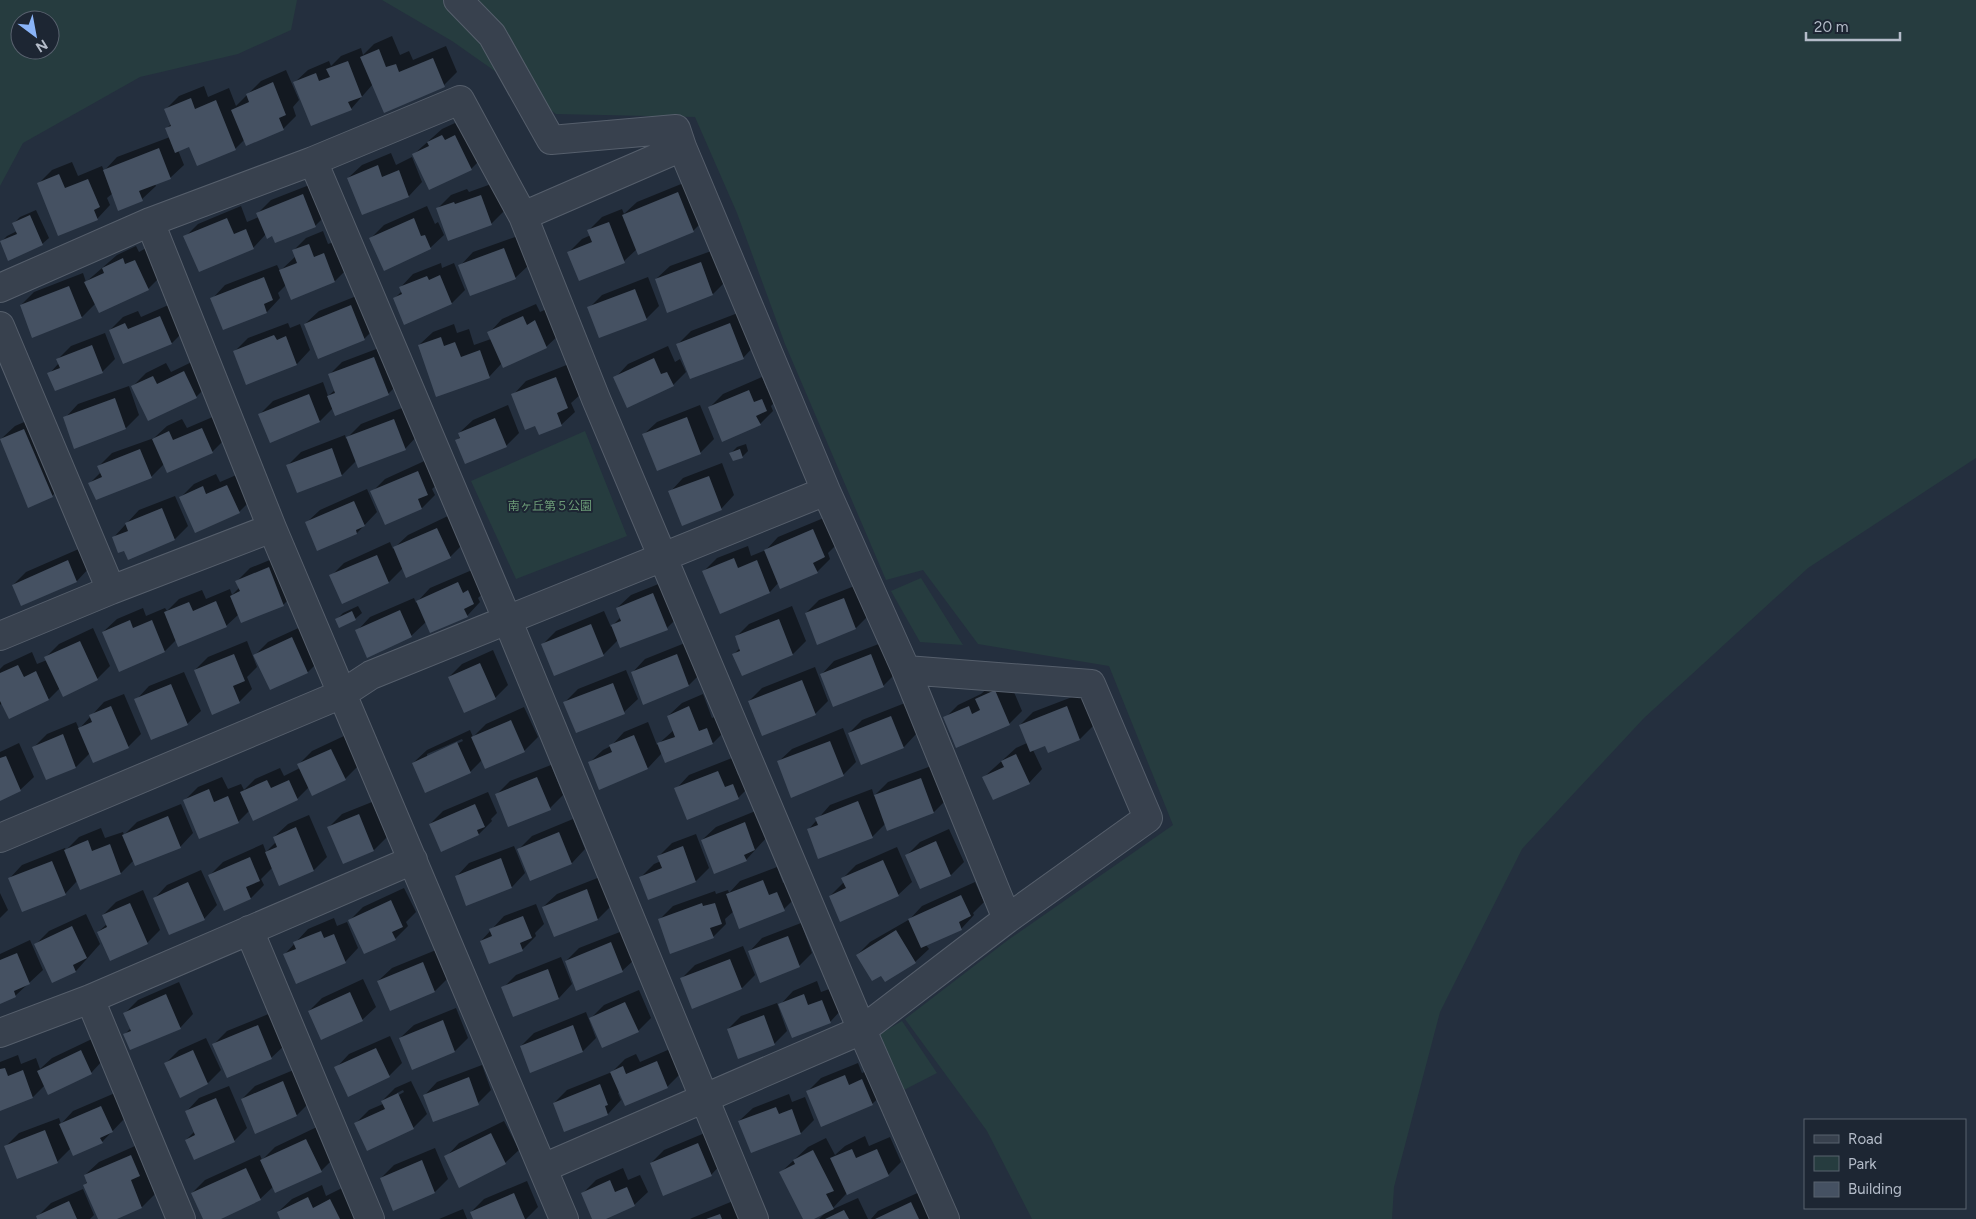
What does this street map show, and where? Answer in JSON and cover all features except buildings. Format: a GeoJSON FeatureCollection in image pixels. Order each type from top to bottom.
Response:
{"type":"FeatureCollection","features":[{"type":"Feature","properties":{"kind":"street"},"geometry":{"type":"LineString","coordinates":[[458,0],[492,35],[551,140],[676,129],[826,491],[906,670],[1007,919]]}},
{"type":"Feature","properties":{"kind":"street"},"geometry":{"type":"LineString","coordinates":[[0,288],[150,222],[312,161],[460,100],[523,216],[596,399],[862,1030],[945,1219]]}},
{"type":"Feature","properties":{"kind":"street"},"geometry":{"type":"LineString","coordinates":[[523,216],[682,147]]}},
{"type":"Feature","properties":{"kind":"street"},"geometry":{"type":"LineString","coordinates":[[312,161],[507,619],[754,1219]]}},
{"type":"Feature","properties":{"kind":"street"},"geometry":{"type":"LineString","coordinates":[[150,222],[272,528],[564,1219]]}},
{"type":"Feature","properties":{"kind":"street"},"geometry":{"type":"LineString","coordinates":[[0,326],[111,590]]}},
{"type":"Feature","properties":{"kind":"street"},"geometry":{"type":"LineString","coordinates":[[0,838],[342,694],[371,675],[826,491]]}},
{"type":"Feature","properties":{"kind":"street"},"geometry":{"type":"LineString","coordinates":[[0,636],[111,590],[272,528]]}},
{"type":"Feature","properties":{"kind":"street"},"geometry":{"type":"LineString","coordinates":[[543,1168],[862,1030],[1007,919],[1148,818],[1091,684],[906,670]]}},
{"type":"Feature","properties":{"kind":"street"},"geometry":{"type":"LineString","coordinates":[[0,1033],[90,998],[412,860]]}},
{"type":"Feature","properties":{"kind":"street"},"geometry":{"type":"LineString","coordinates":[[249,930],[370,1219]]}},
{"type":"Feature","properties":{"kind":"street"},"geometry":{"type":"LineString","coordinates":[[90,998],[181,1219]]}},
{"type":"Feature","properties":{"kind":"green space"},"geometry":{"type":"Polygon","coordinates":[[[0,0],[297,0],[291,30],[238,54],[140,77],[23,143],[0,186],[0,0]]]}},
{"type":"Feature","properties":{"kind":"green space"},"geometry":{"type":"Polygon","coordinates":[[[382,0],[1976,0],[1976,458],[1808,568],[1644,718],[1522,849],[1440,1012],[1394,1187],[1392,1219],[1032,1219],[987,1131],[905,1019],[1008,940],[1173,825],[1109,666],[978,644],[923,570],[886,580],[785,344],[737,213],[695,117],[556,114],[452,41],[382,0]]]}},
{"type":"Feature","properties":{"kind":"green space","name":"南ヶ丘第５公園"},"geometry":{"type":"Polygon","coordinates":[[[585,431],[627,536],[516,579],[471,481],[585,431]]]}},
{"type":"Feature","properties":{"kind":"green space"},"geometry":{"type":"Polygon","coordinates":[[[921,578],[963,645],[920,642],[891,591],[921,578]]]}},
{"type":"Feature","properties":{"kind":"green space"},"geometry":{"type":"Polygon","coordinates":[[[902,1021],[937,1073],[902,1091],[877,1036],[902,1021]]]}}]}
